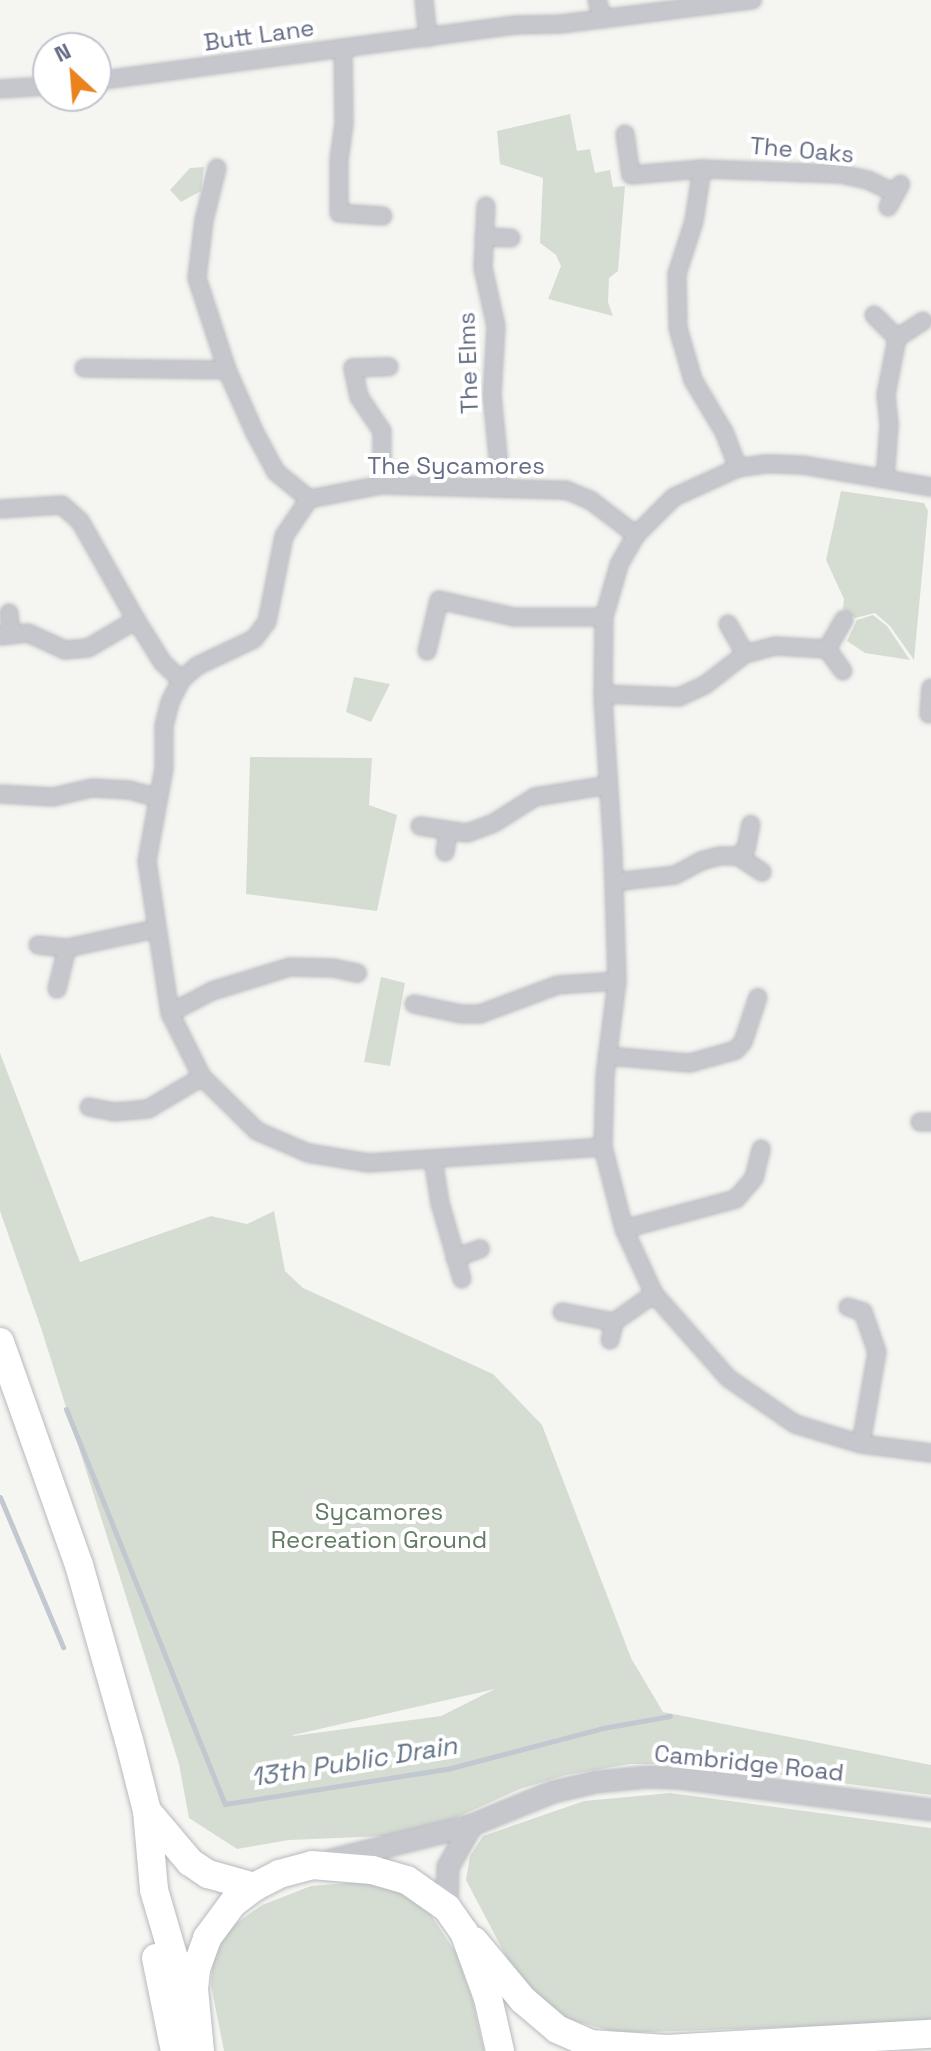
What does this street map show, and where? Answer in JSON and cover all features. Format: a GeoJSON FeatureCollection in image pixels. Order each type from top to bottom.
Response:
{"type":"FeatureCollection","features":[{"type":"Feature","properties":{"kind":"highway"},"geometry":{"type":"LineString","coordinates":[[0,1342],[79,1565],[147,1811],[154,1890],[198,2040]]}},
{"type":"Feature","properties":{"kind":"highway"},"geometry":{"type":"LineString","coordinates":[[147,1811],[190,1862],[208,1874],[254,1887]]}},
{"type":"Feature","properties":{"kind":"highway"},"geometry":{"type":"LineString","coordinates":[[198,2040],[194,1989],[201,1953],[218,1919],[254,1887],[279,1874],[312,1865],[372,1870],[407,1880],[447,1908],[523,2000],[557,2029],[590,2044],[667,2049],[931,2034]]}},
{"type":"Feature","properties":{"kind":"highway"},"geometry":{"type":"LineString","coordinates":[[154,1890],[148,1921],[175,2051]]}},
{"type":"Feature","properties":{"kind":"highway"},"geometry":{"type":"LineString","coordinates":[[464,1932],[488,1998],[500,2051]]}},
{"type":"Feature","properties":{"kind":"street"},"geometry":{"type":"LineString","coordinates":[[424,0],[428,38]]}},
{"type":"Feature","properties":{"kind":"street"},"geometry":{"type":"LineString","coordinates":[[597,0],[603,19]]}},
{"type":"Feature","properties":{"kind":"street","name":"Butt Lane"},"geometry":{"type":"LineString","coordinates":[[112,79],[517,25],[603,19],[752,0]]}},
{"type":"Feature","properties":{"kind":"street"},"geometry":{"type":"LineString","coordinates":[[343,48],[344,124],[339,160],[339,213],[383,216]]}},
{"type":"Feature","properties":{"kind":"street"},"geometry":{"type":"LineString","coordinates":[[0,89],[32,87]]}},
{"type":"Feature","properties":{"kind":"street","name":"The Oaks"},"geometry":{"type":"LineString","coordinates":[[625,134],[631,175],[702,169],[840,174],[868,180],[895,195]]}},
{"type":"Feature","properties":{"kind":"street"},"geometry":{"type":"LineString","coordinates":[[217,168],[204,220],[197,278],[227,370],[276,472],[309,499],[284,536],[267,622],[254,639],[197,666],[181,680],[170,702],[164,726],[164,768],[147,861],[170,1013],[202,1077],[257,1131],[308,1153],[369,1163],[603,1147]]}},
{"type":"Feature","properties":{"kind":"street"},"geometry":{"type":"LineString","coordinates":[[702,169],[694,221],[677,274],[678,328],[693,380],[724,432],[738,468]]}},
{"type":"Feature","properties":{"kind":"street","name":"The Elms"},"geometry":{"type":"LineString","coordinates":[[486,206],[483,268],[496,326],[492,395],[501,487]]}},
{"type":"Feature","properties":{"kind":"street"},"geometry":{"type":"LineString","coordinates":[[484,237],[511,238]]}},
{"type":"Feature","properties":{"kind":"street"},"geometry":{"type":"LineString","coordinates":[[874,315],[897,338]]}},
{"type":"Feature","properties":{"kind":"street"},"geometry":{"type":"LineString","coordinates":[[885,479],[889,426],[886,395],[897,338],[923,321]]}},
{"type":"Feature","properties":{"kind":"street"},"geometry":{"type":"LineString","coordinates":[[382,485],[382,431],[359,397],[353,368],[389,367]]}},
{"type":"Feature","properties":{"kind":"street"},"geometry":{"type":"LineString","coordinates":[[84,368],[227,370]]}},
{"type":"Feature","properties":{"kind":"street"},"geometry":{"type":"LineString","coordinates":[[931,487],[802,465],[738,468],[674,497],[636,535],[619,565],[604,617],[604,694],[617,981],[607,1056],[603,1147],[624,1229],[654,1294],[728,1378],[795,1424],[861,1444],[931,1453]]}},
{"type":"Feature","properties":{"kind":"street","name":"The Sycamores"},"geometry":{"type":"LineString","coordinates":[[309,499],[382,485],[566,490],[590,500],[636,535]]}},
{"type":"Feature","properties":{"kind":"street"},"geometry":{"type":"LineString","coordinates":[[0,509],[62,505],[80,521],[102,566],[163,663],[181,680]]}},
{"type":"Feature","properties":{"kind":"street"},"geometry":{"type":"LineString","coordinates":[[427,651],[439,600],[514,617],[604,617]]}},
{"type":"Feature","properties":{"kind":"street"},"geometry":{"type":"LineString","coordinates":[[9,613],[6,636],[28,633],[65,650],[88,648],[136,620]]}},
{"type":"Feature","properties":{"kind":"street"},"geometry":{"type":"LineString","coordinates":[[827,649],[844,619]]}},
{"type":"Feature","properties":{"kind":"street"},"geometry":{"type":"LineString","coordinates":[[728,624],[745,654]]}},
{"type":"Feature","properties":{"kind":"street"},"geometry":{"type":"LineString","coordinates":[[604,694],[679,697],[705,685],[745,654],[775,646],[827,649]]}},
{"type":"Feature","properties":{"kind":"street"},"geometry":{"type":"LineString","coordinates":[[827,649],[843,671]]}},
{"type":"Feature","properties":{"kind":"street"},"geometry":{"type":"LineString","coordinates":[[930,704],[931,688]]}},
{"type":"Feature","properties":{"kind":"street"},"geometry":{"type":"LineString","coordinates":[[420,826],[448,832],[480,830],[535,797],[608,785]]}},
{"type":"Feature","properties":{"kind":"street"},"geometry":{"type":"LineString","coordinates":[[0,794],[53,797],[92,788],[129,790],[158,798]]}},
{"type":"Feature","properties":{"kind":"street"},"geometry":{"type":"LineString","coordinates":[[614,882],[675,875],[701,861],[738,856],[746,849],[751,824]]}},
{"type":"Feature","properties":{"kind":"street"},"geometry":{"type":"LineString","coordinates":[[445,852],[448,832]]}},
{"type":"Feature","properties":{"kind":"street"},"geometry":{"type":"LineString","coordinates":[[738,856],[762,872]]}},
{"type":"Feature","properties":{"kind":"street"},"geometry":{"type":"LineString","coordinates":[[38,945],[67,948],[156,929]]}},
{"type":"Feature","properties":{"kind":"street"},"geometry":{"type":"LineString","coordinates":[[57,989],[67,948]]}},
{"type":"Feature","properties":{"kind":"street"},"geometry":{"type":"LineString","coordinates":[[170,1013],[212,991],[290,967],[333,968],[357,973]]}},
{"type":"Feature","properties":{"kind":"street"},"geometry":{"type":"LineString","coordinates":[[414,1004],[461,1014],[480,1014],[558,985],[617,981]]}},
{"type":"Feature","properties":{"kind":"street"},"geometry":{"type":"LineString","coordinates":[[607,1056],[690,1063],[736,1050],[743,1042],[758,997]]}},
{"type":"Feature","properties":{"kind":"street"},"geometry":{"type":"LineString","coordinates":[[89,1107],[114,1112],[148,1109],[202,1077]]}},
{"type":"Feature","properties":{"kind":"street"},"geometry":{"type":"LineString","coordinates":[[624,1229],[736,1199],[761,1179],[761,1149]]}},
{"type":"Feature","properties":{"kind":"street"},"geometry":{"type":"LineString","coordinates":[[433,1159],[462,1279]]}},
{"type":"Feature","properties":{"kind":"street"},"geometry":{"type":"LineString","coordinates":[[455,1258],[480,1249]]}},
{"type":"Feature","properties":{"kind":"street"},"geometry":{"type":"LineString","coordinates":[[610,1340],[614,1322],[654,1294]]}},
{"type":"Feature","properties":{"kind":"street"},"geometry":{"type":"LineString","coordinates":[[848,1307],[863,1312],[877,1352],[861,1444]]}},
{"type":"Feature","properties":{"kind":"street"},"geometry":{"type":"LineString","coordinates":[[562,1312],[614,1322]]}},
{"type":"Feature","properties":{"kind":"street","name":"Cambridge Road"},"geometry":{"type":"LineString","coordinates":[[312,1865],[472,1825],[553,1792],[596,1782],[648,1777],[679,1778],[931,1810]]}},
{"type":"Feature","properties":{"kind":"street"},"geometry":{"type":"LineString","coordinates":[[447,1908],[448,1867],[472,1825]]}},
{"type":"Feature","properties":{"kind":"green space"},"geometry":{"type":"Polygon","coordinates":[[[570,114],[577,151],[590,149],[595,173],[610,170],[613,187],[625,186],[618,271],[609,278],[608,302],[613,316],[548,299],[561,266],[556,255],[540,243],[543,178],[500,164],[497,131],[570,114]]]}},
{"type":"Feature","properties":{"kind":"green space"},"geometry":{"type":"Polygon","coordinates":[[[204,167],[201,191],[181,202],[170,190],[190,168],[204,167]]]}},
{"type":"Feature","properties":{"kind":"green space"},"geometry":{"type":"Polygon","coordinates":[[[841,491],[924,503],[928,511],[914,660],[890,626],[875,613],[855,618],[843,609],[844,599],[826,560],[841,491]]]}},
{"type":"Feature","properties":{"kind":"green space"},"geometry":{"type":"Polygon","coordinates":[[[873,615],[887,626],[910,660],[865,653],[847,641],[857,620],[873,615]]]}},
{"type":"Feature","properties":{"kind":"green space"},"geometry":{"type":"Polygon","coordinates":[[[354,677],[390,684],[371,722],[346,712],[354,677]]]}},
{"type":"Feature","properties":{"kind":"green space"},"geometry":{"type":"Polygon","coordinates":[[[250,757],[372,758],[369,805],[397,815],[377,911],[246,894],[250,757]]]}},
{"type":"Feature","properties":{"kind":"green space"},"geometry":{"type":"Polygon","coordinates":[[[381,977],[405,983],[390,1066],[364,1062],[381,977]]]}},
{"type":"Feature","properties":{"kind":"green space","name":"Sycamores Recreation Ground"},"geometry":{"type":"Polygon","coordinates":[[[0,1053],[80,1262],[211,1216],[247,1224],[274,1211],[285,1271],[303,1288],[493,1374],[542,1425],[631,1658],[663,1712],[931,1765],[931,1795],[701,1764],[630,1764],[566,1775],[520,1789],[453,1819],[385,1836],[289,1840],[237,1849],[189,1818],[179,1764],[41,1328],[0,1211],[0,1053]],[[495,1689],[293,1736],[441,1716],[495,1689]]]}},
{"type":"Feature","properties":{"kind":"green space"},"geometry":{"type":"Polygon","coordinates":[[[670,1793],[931,1828],[931,2022],[619,2033],[563,2018],[519,1981],[466,1880],[470,1856],[483,1836],[584,1801],[670,1793]]]}},
{"type":"Feature","properties":{"kind":"green space"},"geometry":{"type":"Polygon","coordinates":[[[361,1882],[398,1890],[431,1915],[456,1953],[472,1998],[484,2051],[224,2051],[211,1985],[213,1956],[227,1930],[262,1905],[311,1886],[361,1882]]]}},
{"type":"Feature","properties":{"kind":"waterway","name":"13th Public Drain"},"geometry":{"type":"LineString","coordinates":[[66,1409],[225,1804],[447,1769],[603,1728],[670,1716]]}},
{"type":"Feature","properties":{"kind":"waterway"},"geometry":{"type":"LineString","coordinates":[[0,1497],[63,1647]]}}]}
